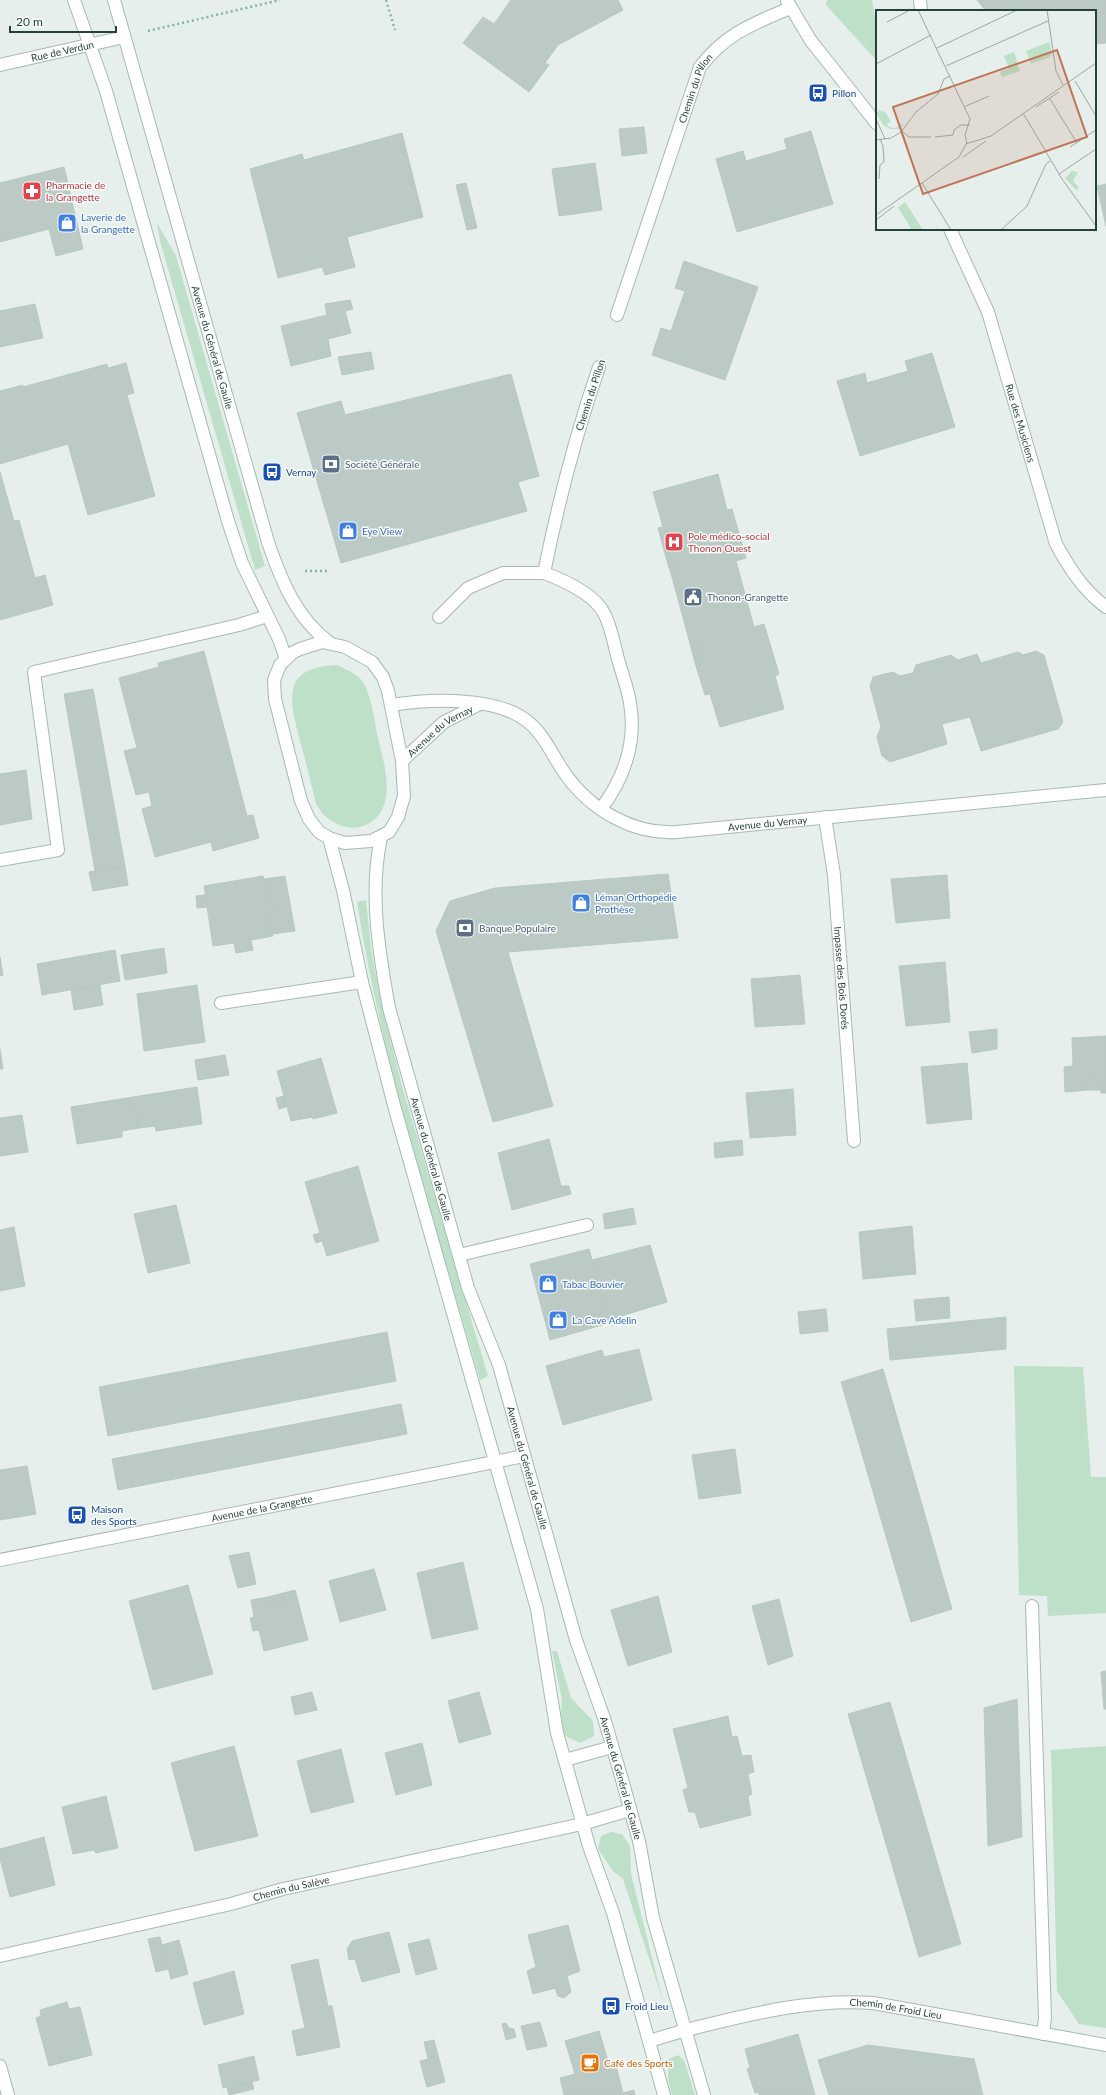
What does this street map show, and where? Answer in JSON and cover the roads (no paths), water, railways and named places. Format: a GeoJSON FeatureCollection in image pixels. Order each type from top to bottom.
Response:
{"type":"FeatureCollection","features":[{"type":"Feature","properties":{"kind":"main road"},"geometry":{"type":"LineString","coordinates":[[74,0],[106,91],[228,521],[242,563],[279,639],[286,659]]}},
{"type":"Feature","properties":{"kind":"main road","name":"Avenue du Général de Gaulle"},"geometry":{"type":"LineString","coordinates":[[114,0],[270,548],[281,579],[303,618],[330,643]]}},
{"type":"Feature","properties":{"kind":"main road"},"geometry":{"type":"LineString","coordinates":[[920,0],[921,10]]}},
{"type":"Feature","properties":{"kind":"main road"},"geometry":{"type":"LineString","coordinates":[[789,4],[811,41],[876,123]]}},
{"type":"Feature","properties":{"kind":"main road","name":"Chemin du Pillon"},"geometry":{"type":"LineString","coordinates":[[617,316],[700,67],[713,50],[731,36],[789,4]]}},
{"type":"Feature","properties":{"kind":"main road","name":"Rue de Verdun"},"geometry":{"type":"LineString","coordinates":[[0,65],[90,46],[124,37]]}},
{"type":"Feature","properties":{"kind":"main road","name":"Rue des Musiciens"},"geometry":{"type":"LineString","coordinates":[[950,230],[988,312],[1056,544],[1070,569],[1084,589],[1106,607]]}},
{"type":"Feature","properties":{"kind":"main road","name":"Chemin du Pillon"},"geometry":{"type":"LineString","coordinates":[[544,573],[553,529],[578,432],[599,367]]}},
{"type":"Feature","properties":{"kind":"main road"},"geometry":{"type":"LineString","coordinates":[[439,617],[468,588],[503,573],[544,573],[564,581],[584,593],[604,612],[630,703],[632,724],[630,751],[623,773],[615,790],[601,809]]}},
{"type":"Feature","properties":{"kind":"main road"},"geometry":{"type":"LineString","coordinates":[[0,860],[58,850],[34,672],[239,625],[267,616]]}},
{"type":"Feature","properties":{"kind":"main road","name":"Avenue du Général de Gaulle"},"geometry":{"type":"LineString","coordinates":[[322,642],[330,643],[345,647],[372,662],[386,683],[392,705],[402,761],[404,782],[402,806],[394,825],[389,832],[381,837],[362,843],[345,843],[329,838],[319,832],[304,810],[273,690],[275,676],[286,659],[307,646],[322,642]]}},
{"type":"Feature","properties":{"kind":"main road","name":"Avenue du Vernay"},"geometry":{"type":"LineString","coordinates":[[392,705],[446,700],[479,704],[509,711],[527,721],[543,738],[572,784],[601,809],[617,820],[636,828],[666,833],[1106,790]]}},
{"type":"Feature","properties":{"kind":"main road","name":"Avenue du Vernay"},"geometry":{"type":"LineString","coordinates":[[402,761],[444,722],[479,704]]}},
{"type":"Feature","properties":{"kind":"main road","name":"Impasse des Bois Dorés"},"geometry":{"type":"LineString","coordinates":[[825,817],[834,876],[854,1141]]}},
{"type":"Feature","properties":{"kind":"main road","name":"Avenue du Général de Gaulle"},"geometry":{"type":"LineString","coordinates":[[381,837],[376,884],[376,914],[381,963],[389,1008],[459,1255],[478,1313],[499,1365],[576,1640],[612,1747],[641,1853],[651,1911],[704,2095]]}},
{"type":"Feature","properties":{"kind":"main road"},"geometry":{"type":"LineString","coordinates":[[329,838],[342,884],[362,982],[395,1109],[537,1609],[553,1718],[582,1824],[596,1869],[613,1913],[664,2095]]}},
{"type":"Feature","properties":{"kind":"main road"},"geometry":{"type":"LineString","coordinates":[[221,1003],[362,982]]}},
{"type":"Feature","properties":{"kind":"main road"},"geometry":{"type":"LineString","coordinates":[[459,1255],[587,1225]]}},
{"type":"Feature","properties":{"kind":"main road","name":"Avenue de la Grangette"},"geometry":{"type":"LineString","coordinates":[[0,1560],[524,1456]]}},
{"type":"Feature","properties":{"kind":"main road"},"geometry":{"type":"LineString","coordinates":[[1032,1606],[1045,2018],[1043,2034]]}},
{"type":"Feature","properties":{"kind":"main road"},"geometry":{"type":"LineString","coordinates":[[565,1760],[612,1747]]}},
{"type":"Feature","properties":{"kind":"main road","name":"Chemin du Salève"},"geometry":{"type":"LineString","coordinates":[[0,1956],[231,1904],[283,1888],[582,1824],[630,1810]]}},
{"type":"Feature","properties":{"kind":"main road","name":"Chemin de Froid Lieu"},"geometry":{"type":"LineString","coordinates":[[649,2041],[686,2030],[818,2002],[844,2000],[873,2002],[1106,2045]]}},
{"type":"Feature","properties":{"kind":"main road"},"geometry":{"type":"LineString","coordinates":[[0,2066],[8,2095]]}},
{"type":"Feature","properties":{"kind":"place","name":"Pillon"},"geometry":{"type":"Point","coordinates":[818,93]}},
{"type":"Feature","properties":{"kind":"place","name":"Pharmacie de la Grangette"},"geometry":{"type":"Point","coordinates":[32,191]}},
{"type":"Feature","properties":{"kind":"place","name":"Laverie de la Grangette"},"geometry":{"type":"Point","coordinates":[67,223]}},
{"type":"Feature","properties":{"kind":"place","name":"Société Générale"},"geometry":{"type":"Point","coordinates":[331,464]}},
{"type":"Feature","properties":{"kind":"place","name":"Vernay"},"geometry":{"type":"Point","coordinates":[272,472]}},
{"type":"Feature","properties":{"kind":"place","name":"Eye View"},"geometry":{"type":"Point","coordinates":[348,531]}},
{"type":"Feature","properties":{"kind":"place","name":"Pole médico-social Thonon Ouest"},"geometry":{"type":"Point","coordinates":[674,542]}},
{"type":"Feature","properties":{"kind":"place","name":"Thonon-Grangette"},"geometry":{"type":"Point","coordinates":[693,597]}},
{"type":"Feature","properties":{"kind":"place","name":"Léman Orthopédie Prothèse"},"geometry":{"type":"Point","coordinates":[581,903]}},
{"type":"Feature","properties":{"kind":"place","name":"Banque Populaire"},"geometry":{"type":"Point","coordinates":[465,928]}},
{"type":"Feature","properties":{"kind":"place","name":"Tabac Bouvier"},"geometry":{"type":"Point","coordinates":[548,1284]}},
{"type":"Feature","properties":{"kind":"place","name":"La Cave Adelin"},"geometry":{"type":"Point","coordinates":[558,1320]}},
{"type":"Feature","properties":{"kind":"place","name":"Maison des Sports"},"geometry":{"type":"Point","coordinates":[77,1515]}},
{"type":"Feature","properties":{"kind":"place","name":"Froid Lieu"},"geometry":{"type":"Point","coordinates":[611,2006]}},
{"type":"Feature","properties":{"kind":"place","name":"Café des Sports"},"geometry":{"type":"Point","coordinates":[590,2063]}}]}
